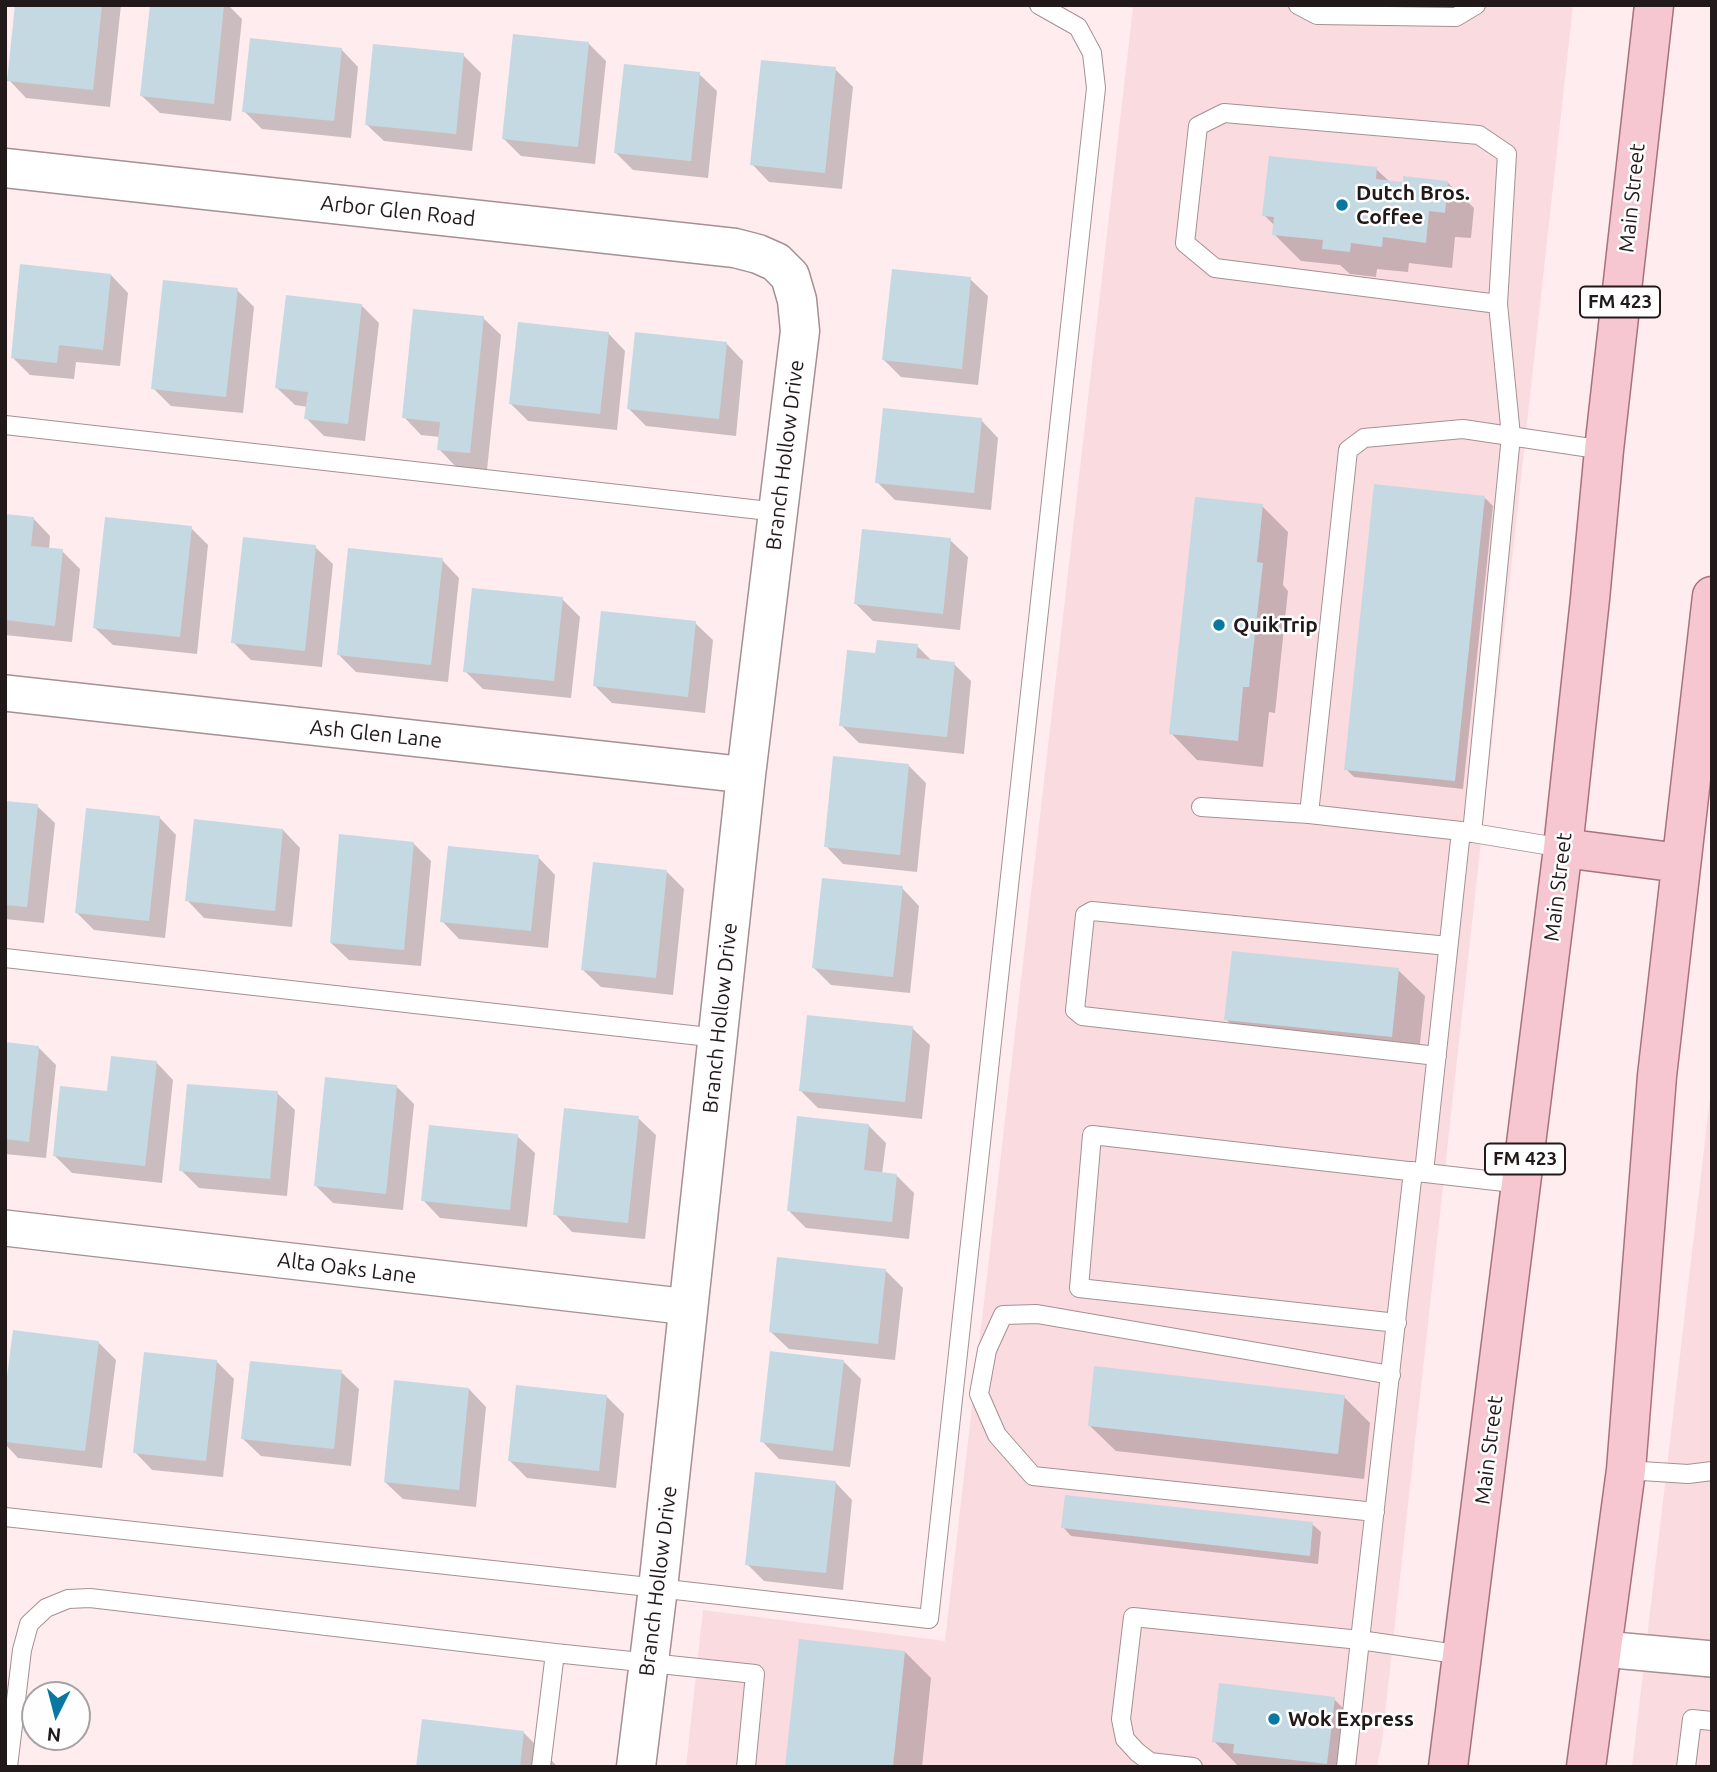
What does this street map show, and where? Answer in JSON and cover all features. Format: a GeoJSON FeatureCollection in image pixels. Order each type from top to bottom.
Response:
{"type":"FeatureCollection","features":[{"type":"Feature","properties":{"kind":"main road","name":"Main Street"},"geometry":{"type":"LineString","coordinates":[[1448,1767],[1563,848],[1654,5]]}},
{"type":"Feature","properties":{"kind":"main road"},"geometry":{"type":"LineString","coordinates":[[1587,1767],[1626,1470],[1657,1076],[1712,596]]}},
{"type":"Feature","properties":{"kind":"main road"},"geometry":{"type":"LineString","coordinates":[[1563,848],[1680,863]]}},
{"type":"Feature","properties":{"kind":"street","name":"Arbor Glen Road"},"geometry":{"type":"LineString","coordinates":[[5,168],[736,248],[775,262],[785,272]]}},
{"type":"Feature","properties":{"kind":"street","name":"Branch Hollow Drive"},"geometry":{"type":"LineString","coordinates":[[636,1767],[658,1588],[746,775],[800,331],[797,300],[790,276],[785,272]]}},
{"type":"Feature","properties":{"kind":"street","name":"Ash Glen Lane"},"geometry":{"type":"LineString","coordinates":[[5,693],[746,775]]}},
{"type":"Feature","properties":{"kind":"street","name":"Alta Oaks Lane"},"geometry":{"type":"LineString","coordinates":[[5,1228],[689,1307]]}},
{"type":"Feature","properties":{"kind":"street"},"geometry":{"type":"LineString","coordinates":[[1603,1649],[1712,1660]]}},
{"type":"Feature","properties":{"kind":"lane"},"geometry":{"type":"LineString","coordinates":[[5,1517],[929,1619],[1096,88],[1092,53],[1078,26],[1039,5]]}},
{"type":"Feature","properties":{"kind":"lane"},"geometry":{"type":"LineString","coordinates":[[1298,5],[1317,15],[1456,17],[1476,5]]}},
{"type":"Feature","properties":{"kind":"lane"},"geometry":{"type":"LineString","coordinates":[[1346,1767],[1397,1323],[1437,1056],[1448,946],[1466,832],[1511,436],[1498,303],[1507,154],[1479,135],[1224,113],[1198,126],[1185,243],[1215,268],[1498,303]]}},
{"type":"Feature","properties":{"kind":"lane"},"geometry":{"type":"LineString","coordinates":[[5,425],[778,512]]}},
{"type":"Feature","properties":{"kind":"lane"},"geometry":{"type":"LineString","coordinates":[[1308,814],[1348,450],[1364,438],[1463,429],[1604,450]]}},
{"type":"Feature","properties":{"kind":"lane"},"geometry":{"type":"LineString","coordinates":[[1201,807],[1308,814],[1466,832],[1563,848]]}},
{"type":"Feature","properties":{"kind":"lane"},"geometry":{"type":"LineString","coordinates":[[1437,1056],[1082,1016],[1075,1010],[1085,915],[1092,911],[1448,946]]}},
{"type":"Feature","properties":{"kind":"lane"},"geometry":{"type":"LineString","coordinates":[[5,958],[718,1038]]}},
{"type":"Feature","properties":{"kind":"lane"},"geometry":{"type":"LineString","coordinates":[[1397,1323],[1079,1288],[1091,1135],[1522,1184]]}},
{"type":"Feature","properties":{"kind":"lane"},"geometry":{"type":"LineString","coordinates":[[1375,1512],[1033,1476],[997,1434],[979,1394],[987,1350],[1003,1315],[1037,1314],[1391,1375]]}},
{"type":"Feature","properties":{"kind":"lane"},"geometry":{"type":"LineString","coordinates":[[1626,1470],[1688,1474],[1712,1471]]}},
{"type":"Feature","properties":{"kind":"lane"},"geometry":{"type":"LineString","coordinates":[[8,1767],[22,1650],[29,1624],[46,1608],[68,1599],[90,1598],[755,1674],[746,1767]]}},
{"type":"Feature","properties":{"kind":"lane"},"geometry":{"type":"LineString","coordinates":[[1194,1767],[1150,1762],[1125,1739],[1121,1719],[1133,1617],[1360,1640],[1463,1655]]}},
{"type":"Feature","properties":{"kind":"lane"},"geometry":{"type":"LineString","coordinates":[[541,1767],[555,1653]]}},
{"type":"Feature","properties":{"kind":"lane"},"geometry":{"type":"LineString","coordinates":[[1686,1767],[1692,1719],[1712,1721]]}},
{"type":"Feature","properties":{"kind":"shaded area"},"geometry":{"type":"Polygon","coordinates":[[[1115,5],[1573,5],[1377,1767],[686,1767],[703,1610],[945,1641],[1133,8],[1115,5]]]}},
{"type":"Feature","properties":{"kind":"shaded area"},"geometry":{"type":"Polygon","coordinates":[[[1712,1081],[1712,1767],[1632,1767],[1712,1081]]]}},
{"type":"Feature","properties":{"kind":"building"},"geometry":{"type":"Polygon","coordinates":[[[15,5],[102,5],[93,90],[7,81],[15,5]]]}},
{"type":"Feature","properties":{"kind":"building"},"geometry":{"type":"Polygon","coordinates":[[[150,5],[224,5],[214,104],[140,96],[150,5]]]}},
{"type":"Feature","properties":{"kind":"building"},"geometry":{"type":"Polygon","coordinates":[[[513,34],[589,42],[578,147],[502,139],[513,34]]]}},
{"type":"Feature","properties":{"kind":"building"},"geometry":{"type":"Polygon","coordinates":[[[250,38],[342,48],[334,121],[242,112],[250,38]]]}},
{"type":"Feature","properties":{"kind":"building"},"geometry":{"type":"Polygon","coordinates":[[[373,44],[464,53],[456,134],[365,125],[373,44]]]}},
{"type":"Feature","properties":{"kind":"building"},"geometry":{"type":"Polygon","coordinates":[[[761,60],[836,67],[825,173],[750,165],[761,60]]]}},
{"type":"Feature","properties":{"kind":"building"},"geometry":{"type":"Polygon","coordinates":[[[624,64],[700,72],[691,161],[614,153],[624,64]]]}},
{"type":"Feature","properties":{"kind":"building"},"geometry":{"type":"Polygon","coordinates":[[[1269,156],[1377,167],[1376,179],[1403,182],[1403,176],[1448,181],[1445,213],[1429,211],[1426,243],[1383,237],[1382,247],[1351,243],[1350,252],[1322,249],[1323,240],[1272,235],[1274,217],[1262,216],[1269,156]]]}},
{"type":"Feature","properties":{"kind":"building"},"geometry":{"type":"Polygon","coordinates":[[[20,264],[111,274],[103,350],[59,345],[57,363],[11,358],[20,264]]]}},
{"type":"Feature","properties":{"kind":"building"},"geometry":{"type":"Polygon","coordinates":[[[892,269],[971,277],[962,369],[882,360],[892,269]]]}},
{"type":"Feature","properties":{"kind":"building"},"geometry":{"type":"Polygon","coordinates":[[[163,280],[238,288],[226,397],[151,389],[163,280]]]}},
{"type":"Feature","properties":{"kind":"building"},"geometry":{"type":"Polygon","coordinates":[[[286,295],[362,304],[348,424],[304,419],[308,392],[275,388],[286,295]]]}},
{"type":"Feature","properties":{"kind":"building"},"geometry":{"type":"Polygon","coordinates":[[[413,309],[484,316],[470,453],[437,450],[440,422],[402,418],[413,309]]]}},
{"type":"Feature","properties":{"kind":"building"},"geometry":{"type":"Polygon","coordinates":[[[518,322],[609,332],[600,414],[509,404],[518,322]]]}},
{"type":"Feature","properties":{"kind":"building"},"geometry":{"type":"Polygon","coordinates":[[[635,332],[727,342],[719,419],[627,409],[635,332]]]}},
{"type":"Feature","properties":{"kind":"building"},"geometry":{"type":"Polygon","coordinates":[[[883,408],[982,418],[974,493],[875,483],[883,408]]]}},
{"type":"Feature","properties":{"kind":"building"},"geometry":{"type":"Polygon","coordinates":[[[1374,484],[1485,496],[1455,781],[1344,770],[1374,484]]]}},
{"type":"Feature","properties":{"kind":"building","name":"QuikTrip"},"geometry":{"type":"Polygon","coordinates":[[[1195,497],[1263,504],[1257,562],[1263,563],[1249,687],[1243,687],[1238,741],[1169,734],[1195,497]]]}},
{"type":"Feature","properties":{"kind":"building"},"geometry":{"type":"Polygon","coordinates":[[[5,514],[34,517],[31,546],[63,549],[55,626],[5,620],[5,514]]]}},
{"type":"Feature","properties":{"kind":"building"},"geometry":{"type":"Polygon","coordinates":[[[105,517],[192,526],[180,637],[93,628],[105,517]]]}},
{"type":"Feature","properties":{"kind":"building"},"geometry":{"type":"Polygon","coordinates":[[[862,529],[951,538],[943,614],[854,604],[862,529]]]}},
{"type":"Feature","properties":{"kind":"building"},"geometry":{"type":"Polygon","coordinates":[[[243,537],[316,545],[305,651],[231,643],[243,537]]]}},
{"type":"Feature","properties":{"kind":"building"},"geometry":{"type":"Polygon","coordinates":[[[348,548],[443,558],[431,665],[337,655],[348,548]]]}},
{"type":"Feature","properties":{"kind":"building"},"geometry":{"type":"Polygon","coordinates":[[[472,588],[563,597],[554,681],[463,672],[472,588]]]}},
{"type":"Feature","properties":{"kind":"building"},"geometry":{"type":"Polygon","coordinates":[[[601,611],[696,621],[688,697],[593,686],[601,611]]]}},
{"type":"Feature","properties":{"kind":"building"},"geometry":{"type":"Polygon","coordinates":[[[877,640],[918,644],[916,658],[955,662],[947,737],[839,726],[847,650],[875,653],[877,640]]]}},
{"type":"Feature","properties":{"kind":"building"},"geometry":{"type":"Polygon","coordinates":[[[833,756],[909,764],[900,855],[824,847],[833,756]]]}},
{"type":"Feature","properties":{"kind":"building"},"geometry":{"type":"Polygon","coordinates":[[[5,801],[38,804],[27,907],[5,905],[5,801]]]}},
{"type":"Feature","properties":{"kind":"building"},"geometry":{"type":"Polygon","coordinates":[[[86,808],[160,816],[149,921],[75,913],[86,808]]]}},
{"type":"Feature","properties":{"kind":"building"},"geometry":{"type":"Polygon","coordinates":[[[194,819],[283,829],[275,911],[185,901],[194,819]]]}},
{"type":"Feature","properties":{"kind":"building"},"geometry":{"type":"Polygon","coordinates":[[[339,834],[414,842],[404,950],[330,943],[339,834]]]}},
{"type":"Feature","properties":{"kind":"building"},"geometry":{"type":"Polygon","coordinates":[[[448,846],[539,855],[531,931],[440,922],[448,846]]]}},
{"type":"Feature","properties":{"kind":"building"},"geometry":{"type":"Polygon","coordinates":[[[593,862],[667,870],[656,978],[581,970],[593,862]]]}},
{"type":"Feature","properties":{"kind":"building"},"geometry":{"type":"Polygon","coordinates":[[[822,878],[903,886],[893,977],[812,968],[822,878]]]}},
{"type":"Feature","properties":{"kind":"building"},"geometry":{"type":"Polygon","coordinates":[[[1232,951],[1399,968],[1392,1037],[1224,1020],[1232,951]]]}},
{"type":"Feature","properties":{"kind":"building"},"geometry":{"type":"Polygon","coordinates":[[[807,1015],[913,1026],[905,1102],[799,1091],[807,1015]]]}},
{"type":"Feature","properties":{"kind":"building"},"geometry":{"type":"Polygon","coordinates":[[[5,1042],[39,1046],[29,1142],[5,1139],[5,1042]]]}},
{"type":"Feature","properties":{"kind":"building"},"geometry":{"type":"Polygon","coordinates":[[[111,1056],[157,1061],[145,1166],[53,1156],[60,1086],[107,1091],[111,1056]]]}},
{"type":"Feature","properties":{"kind":"building"},"geometry":{"type":"Polygon","coordinates":[[[325,1077],[397,1085],[386,1194],[314,1186],[325,1077]]]}},
{"type":"Feature","properties":{"kind":"building"},"geometry":{"type":"Polygon","coordinates":[[[187,1084],[278,1091],[270,1179],[179,1171],[187,1084]]]}},
{"type":"Feature","properties":{"kind":"building"},"geometry":{"type":"Polygon","coordinates":[[[564,1108],[639,1116],[628,1223],[553,1215],[564,1108]]]}},
{"type":"Feature","properties":{"kind":"building"},"geometry":{"type":"Polygon","coordinates":[[[797,1116],[869,1124],[864,1170],[897,1174],[892,1222],[787,1211],[797,1116]]]}},
{"type":"Feature","properties":{"kind":"building"},"geometry":{"type":"Polygon","coordinates":[[[429,1125],[518,1134],[510,1210],[421,1201],[429,1125]]]}},
{"type":"Feature","properties":{"kind":"building"},"geometry":{"type":"Polygon","coordinates":[[[777,1257],[886,1269],[878,1344],[769,1332],[777,1257]]]}},
{"type":"Feature","properties":{"kind":"building"},"geometry":{"type":"Polygon","coordinates":[[[13,1330],[99,1341],[85,1451],[5,1442],[5,1392],[13,1330]]]}},
{"type":"Feature","properties":{"kind":"building"},"geometry":{"type":"Polygon","coordinates":[[[770,1351],[844,1360],[833,1451],[760,1442],[770,1351]]]}},
{"type":"Feature","properties":{"kind":"building"},"geometry":{"type":"Polygon","coordinates":[[[144,1352],[217,1360],[206,1461],[133,1453],[144,1352]]]}},
{"type":"Feature","properties":{"kind":"building"},"geometry":{"type":"Polygon","coordinates":[[[250,1361],[342,1370],[334,1449],[241,1439],[250,1361]]]}},
{"type":"Feature","properties":{"kind":"building"},"geometry":{"type":"Polygon","coordinates":[[[1094,1366],[1345,1395],[1338,1454],[1088,1426],[1094,1366]]]}},
{"type":"Feature","properties":{"kind":"building"},"geometry":{"type":"Polygon","coordinates":[[[394,1380],[469,1388],[459,1490],[384,1482],[394,1380]]]}},
{"type":"Feature","properties":{"kind":"building"},"geometry":{"type":"Polygon","coordinates":[[[516,1385],[607,1395],[599,1471],[508,1461],[516,1385]]]}},
{"type":"Feature","properties":{"kind":"building"},"geometry":{"type":"Polygon","coordinates":[[[755,1472],[836,1481],[826,1573],[745,1565],[755,1472]]]}},
{"type":"Feature","properties":{"kind":"building"},"geometry":{"type":"Polygon","coordinates":[[[1065,1495],[1313,1522],[1310,1556],[1061,1528],[1065,1495]]]}},
{"type":"Feature","properties":{"kind":"building"},"geometry":{"type":"Polygon","coordinates":[[[799,1639],[905,1651],[893,1767],[785,1767],[799,1639]]]}},
{"type":"Feature","properties":{"kind":"building","name":"Wok Express"},"geometry":{"type":"Polygon","coordinates":[[[1219,1683],[1335,1697],[1327,1764],[1233,1753],[1234,1744],[1212,1742],[1219,1683]]]}},
{"type":"Feature","properties":{"kind":"building"},"geometry":{"type":"Polygon","coordinates":[[[422,1719],[524,1731],[520,1767],[416,1767],[422,1719]]]}},
{"type":"Feature","properties":{"kind":"place","name":"Dutch Bros. Coffee"},"geometry":{"type":"Point","coordinates":[1342,205]}},
{"type":"Feature","properties":{"kind":"place","name":"QuikTrip"},"geometry":{"type":"Point","coordinates":[1219,625]}},
{"type":"Feature","properties":{"kind":"place","name":"Wok Express"},"geometry":{"type":"Point","coordinates":[1274,1719]}}]}
